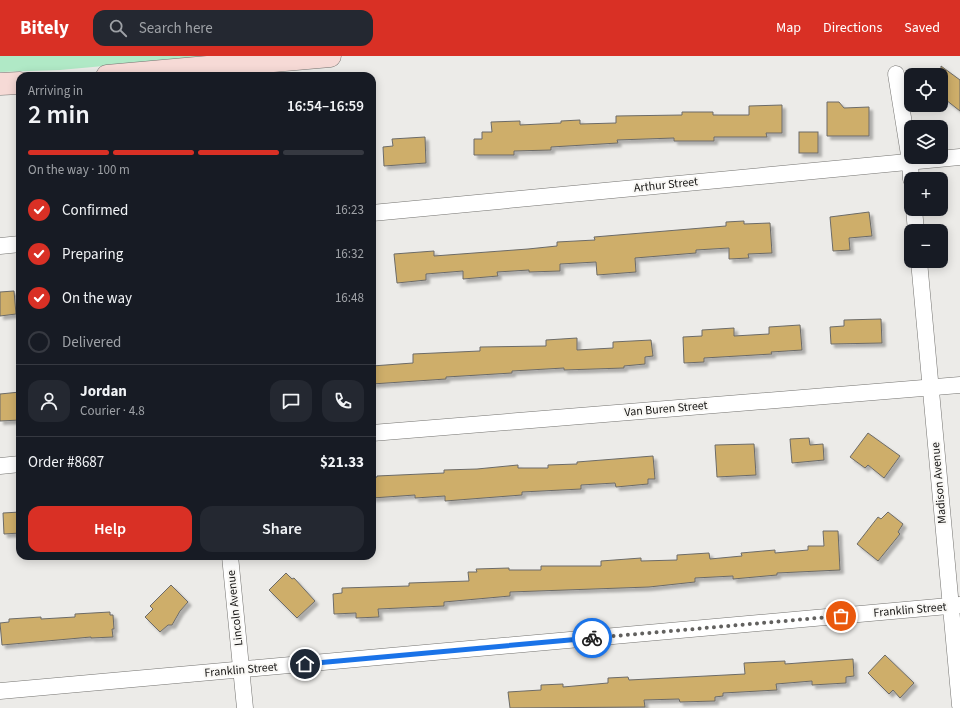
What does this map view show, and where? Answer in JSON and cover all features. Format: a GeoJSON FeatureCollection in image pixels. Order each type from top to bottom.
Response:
{"type":"FeatureCollection","features":[{"type":"Feature","properties":{"kind":"main road"},"geometry":{"type":"LineString","coordinates":[[152,72],[330,56]]}},
{"type":"Feature","properties":{"kind":"main road"},"geometry":{"type":"LineString","coordinates":[[0,84],[16,83]]}},
{"type":"Feature","properties":{"kind":"street"},"geometry":{"type":"LineString","coordinates":[[896,74],[904,124]]}},
{"type":"Feature","properties":{"kind":"street","name":"Arthur Street"},"geometry":{"type":"LineString","coordinates":[[948,158],[960,157]]}},
{"type":"Feature","properties":{"kind":"street","name":"Arthur Street"},"geometry":{"type":"LineString","coordinates":[[376,213],[904,162]]}},
{"type":"Feature","properties":{"kind":"street"},"geometry":{"type":"LineString","coordinates":[[0,246],[16,244]]}},
{"type":"Feature","properties":{"kind":"street","name":"Madison Avenue"},"geometry":{"type":"LineString","coordinates":[[920,268],[930,388],[956,606],[960,705]]}},
{"type":"Feature","properties":{"kind":"street","name":"Van Buren Street"},"geometry":{"type":"LineString","coordinates":[[376,434],[960,385]]}},
{"type":"Feature","properties":{"kind":"street"},"geometry":{"type":"LineString","coordinates":[[0,466],[16,464]]}},
{"type":"Feature","properties":{"kind":"street","name":"Lincoln Avenue"},"geometry":{"type":"LineString","coordinates":[[230,560],[246,708]]}},
{"type":"Feature","properties":{"kind":"street","name":"Franklin Street"},"geometry":{"type":"LineString","coordinates":[[0,691],[956,606]]}},
{"type":"Feature","properties":{"kind":"green space"},"geometry":{"type":"Polygon","coordinates":[[[0,56],[213,56],[60,70],[0,72],[0,56]]]}},
{"type":"Feature","properties":{"kind":"building"},"geometry":{"type":"Polygon","coordinates":[[[948,71],[960,80],[960,111],[948,102],[948,71]]]}},
{"type":"Feature","properties":{"kind":"building"},"geometry":{"type":"Polygon","coordinates":[[[827,102],[839,102],[844,108],[869,107],[869,136],[827,136],[827,102]]]}},
{"type":"Feature","properties":{"kind":"building"},"geometry":{"type":"Polygon","coordinates":[[[782,105],[782,133],[766,133],[767,137],[714,137],[714,141],[674,141],[674,138],[617,140],[618,143],[551,147],[551,150],[514,151],[514,155],[474,155],[474,139],[482,139],[482,132],[492,132],[491,122],[520,121],[520,125],[561,123],[561,121],[580,120],[580,124],[616,123],[616,116],[682,115],[682,112],[713,112],[713,115],[749,115],[749,106],[782,105]]]}},
{"type":"Feature","properties":{"kind":"building"},"geometry":{"type":"Polygon","coordinates":[[[799,132],[818,132],[818,153],[799,153],[799,132]]]}},
{"type":"Feature","properties":{"kind":"building"},"geometry":{"type":"Polygon","coordinates":[[[425,137],[426,163],[384,166],[383,147],[393,146],[392,139],[425,137]]]}},
{"type":"Feature","properties":{"kind":"building"},"geometry":{"type":"Polygon","coordinates":[[[869,212],[872,236],[849,238],[850,250],[833,251],[830,217],[869,212]]]}},
{"type":"Feature","properties":{"kind":"building"},"geometry":{"type":"Polygon","coordinates":[[[744,221],[744,224],[770,223],[772,253],[748,254],[749,258],[729,259],[729,248],[696,250],[696,253],[635,258],[636,272],[597,275],[596,262],[560,264],[560,271],[529,272],[529,270],[497,272],[498,276],[463,279],[463,271],[426,274],[426,280],[397,283],[394,254],[434,251],[434,256],[528,249],[557,246],[557,242],[595,240],[594,237],[726,226],[726,222],[744,221]]]}},
{"type":"Feature","properties":{"kind":"building"},"geometry":{"type":"Polygon","coordinates":[[[14,291],[16,314],[0,316],[0,292],[14,291]]]}},
{"type":"Feature","properties":{"kind":"building"},"geometry":{"type":"Polygon","coordinates":[[[881,319],[882,343],[831,344],[830,327],[844,326],[844,320],[881,319]]]}},
{"type":"Feature","properties":{"kind":"building"},"geometry":{"type":"Polygon","coordinates":[[[800,325],[802,350],[771,352],[772,354],[704,358],[704,362],[684,363],[683,337],[702,336],[702,330],[734,328],[734,336],[769,334],[769,327],[800,325]]]}},
{"type":"Feature","properties":{"kind":"building"},"geometry":{"type":"Polygon","coordinates":[[[577,338],[577,350],[613,348],[613,342],[651,340],[653,356],[645,357],[645,364],[624,366],[624,368],[564,370],[564,368],[512,371],[512,373],[446,377],[446,379],[376,384],[376,366],[413,363],[413,354],[480,351],[480,347],[546,346],[546,340],[577,338]]]}},
{"type":"Feature","properties":{"kind":"building"},"geometry":{"type":"Polygon","coordinates":[[[16,392],[16,420],[0,421],[0,394],[16,392]]]}},
{"type":"Feature","properties":{"kind":"building"},"geometry":{"type":"Polygon","coordinates":[[[868,433],[900,456],[884,478],[868,465],[865,468],[850,457],[868,433]]]}},
{"type":"Feature","properties":{"kind":"building"},"geometry":{"type":"Polygon","coordinates":[[[809,438],[810,445],[823,444],[824,460],[792,463],[790,439],[809,438]]]}},
{"type":"Feature","properties":{"kind":"building"},"geometry":{"type":"Polygon","coordinates":[[[754,444],[756,475],[717,477],[715,445],[754,444]]]}},
{"type":"Feature","properties":{"kind":"building"},"geometry":{"type":"Polygon","coordinates":[[[653,456],[655,479],[648,479],[648,484],[616,487],[615,483],[581,485],[581,489],[522,492],[522,495],[445,501],[445,496],[415,498],[415,495],[376,498],[377,476],[444,473],[444,470],[477,469],[518,465],[518,468],[548,468],[548,465],[577,464],[577,462],[653,456]]]}},
{"type":"Feature","properties":{"kind":"building"},"geometry":{"type":"Polygon","coordinates":[[[16,512],[16,533],[4,534],[3,513],[16,512]]]}},
{"type":"Feature","properties":{"kind":"building"},"geometry":{"type":"Polygon","coordinates":[[[888,512],[903,524],[898,532],[900,534],[878,561],[857,544],[878,517],[881,519],[888,512]]]}},
{"type":"Feature","properties":{"kind":"building"},"geometry":{"type":"Polygon","coordinates":[[[823,531],[838,531],[840,570],[777,573],[777,575],[733,579],[733,576],[695,578],[695,582],[649,587],[510,592],[510,596],[444,602],[444,606],[378,609],[379,617],[356,618],[356,613],[334,614],[333,594],[342,593],[342,588],[409,586],[409,583],[469,581],[468,572],[477,572],[476,569],[509,568],[509,570],[541,570],[541,566],[601,566],[601,561],[641,558],[641,561],[677,560],[677,555],[709,553],[710,559],[742,556],[741,553],[775,550],[775,553],[808,550],[808,546],[824,546],[823,531]]]}},
{"type":"Feature","properties":{"kind":"building"},"geometry":{"type":"Polygon","coordinates":[[[286,573],[292,579],[294,578],[315,601],[297,618],[269,590],[286,573]]]}},
{"type":"Feature","properties":{"kind":"building"},"geometry":{"type":"Polygon","coordinates":[[[171,585],[188,602],[180,611],[172,625],[168,625],[160,632],[145,617],[153,609],[150,606],[171,585]]]}},
{"type":"Feature","properties":{"kind":"building"},"geometry":{"type":"Polygon","coordinates":[[[110,612],[110,615],[113,615],[113,637],[91,637],[2,645],[0,623],[9,622],[9,619],[75,617],[75,614],[110,612]]]}},
{"type":"Feature","properties":{"kind":"building"},"geometry":{"type":"Polygon","coordinates":[[[885,655],[914,683],[900,698],[893,690],[889,694],[868,673],[885,655]]]}},
{"type":"Feature","properties":{"kind":"building"},"geometry":{"type":"Polygon","coordinates":[[[853,659],[854,676],[846,677],[846,683],[812,685],[812,681],[776,684],[777,690],[723,693],[723,696],[715,697],[715,701],[680,702],[679,699],[644,700],[645,707],[510,708],[508,692],[541,690],[541,685],[563,684],[563,687],[608,683],[608,678],[628,677],[629,680],[745,674],[744,663],[785,661],[785,664],[853,659]]]}},
{"type":"Feature","properties":{"kind":"way so far"},"geometry":{"type":"LineString","coordinates":[[592,638],[841,616]]}},
{"type":"Feature","properties":{"kind":"route"},"geometry":{"type":"LineString","coordinates":[[305,664],[592,638]]}}]}
